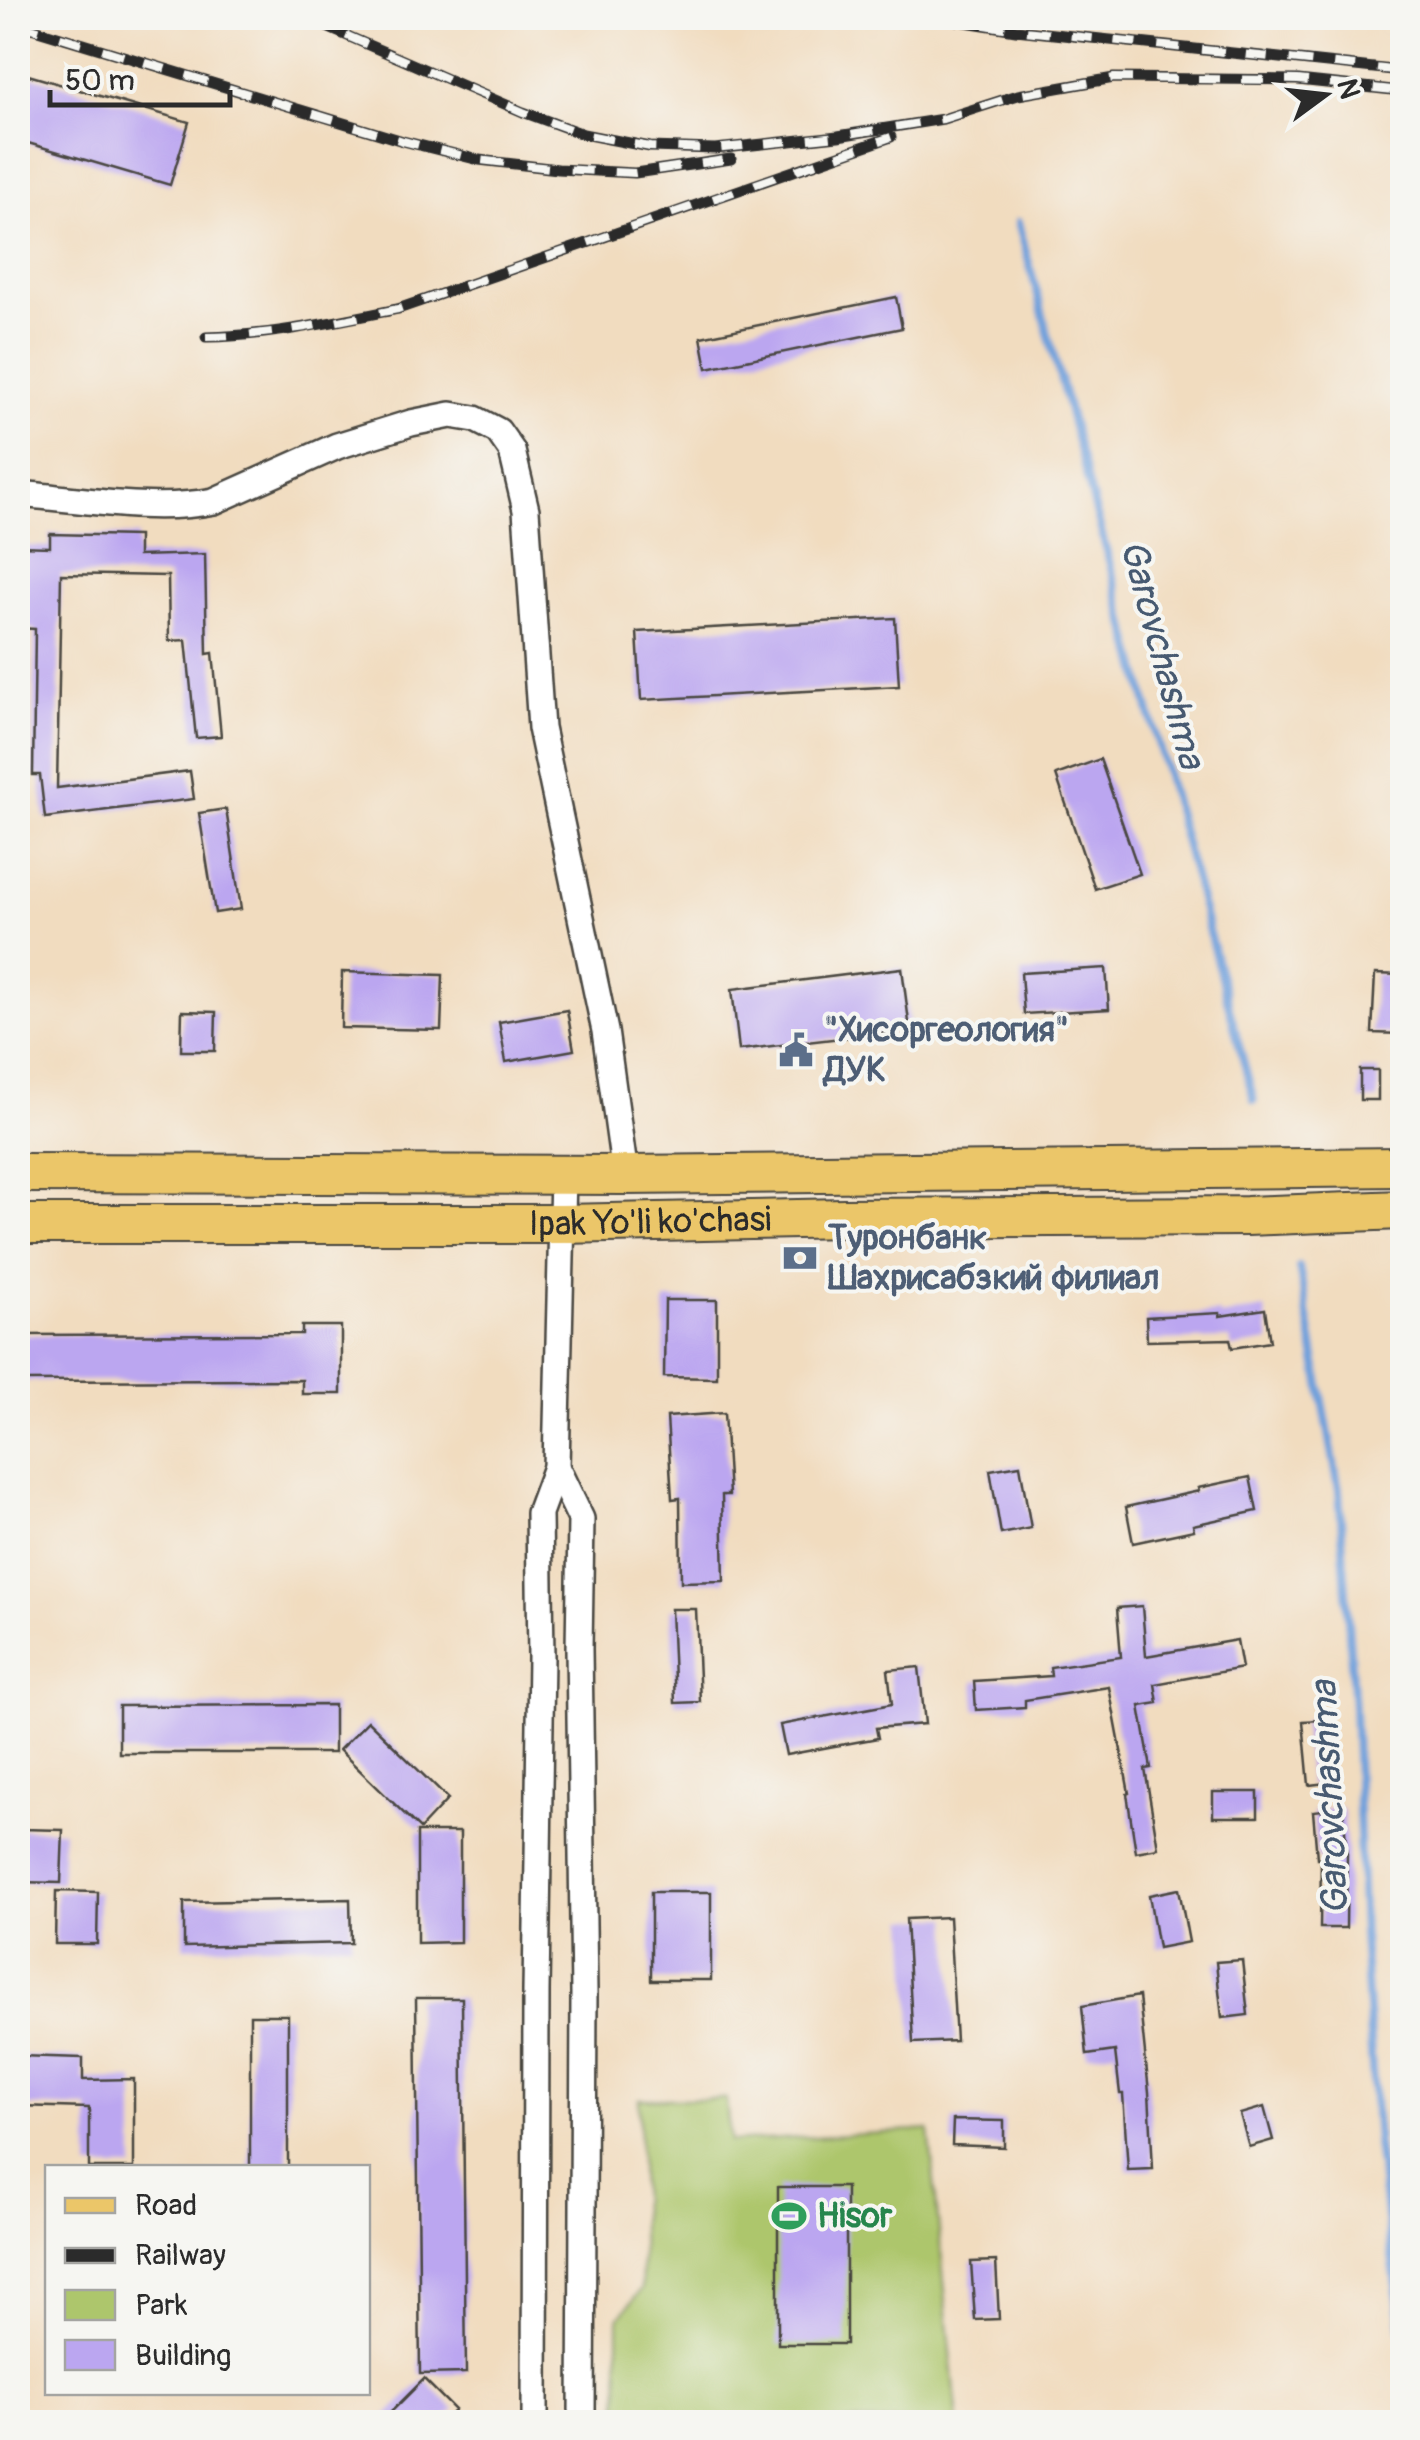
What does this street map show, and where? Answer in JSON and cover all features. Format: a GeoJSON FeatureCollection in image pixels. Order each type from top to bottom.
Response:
{"type":"FeatureCollection","features":[{"type":"Feature","properties":{"kind":"main road","name":"Ipak Yo'li ko'chasi"},"geometry":{"type":"LineString","coordinates":[[18,1173],[625,1175],[1402,1167]]}},
{"type":"Feature","properties":{"kind":"main road","name":"Ipak Yo'li ko'chasi"},"geometry":{"type":"LineString","coordinates":[[18,1224],[562,1224],[1247,1216],[1402,1210]]}},
{"type":"Feature","properties":{"kind":"street"},"geometry":{"type":"LineString","coordinates":[[18,494],[154,506],[195,504],[214,501],[337,446],[411,424],[451,415],[475,419],[498,431],[512,451],[526,510],[541,728],[605,1031],[625,1175]]}},
{"type":"Feature","properties":{"kind":"street"},"geometry":{"type":"LineString","coordinates":[[535,2422],[539,1513],[556,1467],[563,1175]]}},
{"type":"Feature","properties":{"kind":"street"},"geometry":{"type":"LineString","coordinates":[[556,1467],[581,1519],[578,1649],[584,1993],[582,2422]]}},
{"type":"Feature","properties":{"kind":"green space","name":"Hisor"},"geometry":{"type":"Polygon","coordinates":[[[639,2099],[726,2099],[730,2142],[929,2130],[958,2422],[628,2422],[619,2413],[619,2317],[642,2289],[639,2099]]]}},
{"type":"Feature","properties":{"kind":"building"},"geometry":{"type":"Polygon","coordinates":[[[18,72],[189,122],[170,185],[18,140],[18,72]]]}},
{"type":"Feature","properties":{"kind":"building"},"geometry":{"type":"Polygon","coordinates":[[[896,297],[902,328],[707,368],[701,337],[896,297]]]}},
{"type":"Feature","properties":{"kind":"building"},"geometry":{"type":"Polygon","coordinates":[[[50,534],[138,536],[138,556],[205,554],[207,654],[213,653],[221,736],[196,738],[186,640],[169,641],[168,576],[61,574],[57,788],[190,771],[194,799],[45,818],[40,775],[33,775],[35,629],[18,628],[18,546],[50,547],[50,534]]]}},
{"type":"Feature","properties":{"kind":"building"},"geometry":{"type":"Polygon","coordinates":[[[895,618],[899,686],[641,700],[637,632],[895,618]]]}},
{"type":"Feature","properties":{"kind":"building"},"geometry":{"type":"Polygon","coordinates":[[[1100,759],[1140,874],[1095,889],[1056,775],[1100,759]]]}},
{"type":"Feature","properties":{"kind":"building"},"geometry":{"type":"Polygon","coordinates":[[[226,809],[241,909],[215,913],[199,813],[226,809]]]}},
{"type":"Feature","properties":{"kind":"building"},"geometry":{"type":"Polygon","coordinates":[[[902,968],[910,1030],[739,1050],[732,989],[902,968]]]}},
{"type":"Feature","properties":{"kind":"building"},"geometry":{"type":"Polygon","coordinates":[[[1106,968],[1109,1009],[1024,1014],[1021,973],[1106,968]]]}},
{"type":"Feature","properties":{"kind":"building"},"geometry":{"type":"Polygon","coordinates":[[[342,972],[443,975],[441,1030],[341,1028],[342,972]]]}},
{"type":"Feature","properties":{"kind":"building"},"geometry":{"type":"Polygon","coordinates":[[[1375,974],[1402,975],[1402,1034],[1372,1033],[1375,974]]]}},
{"type":"Feature","properties":{"kind":"building"},"geometry":{"type":"Polygon","coordinates":[[[567,1010],[574,1050],[506,1062],[499,1022],[567,1010]]]}},
{"type":"Feature","properties":{"kind":"building"},"geometry":{"type":"Polygon","coordinates":[[[182,1011],[216,1012],[215,1051],[181,1051],[182,1011]]]}},
{"type":"Feature","properties":{"kind":"building"},"geometry":{"type":"Polygon","coordinates":[[[1360,1070],[1378,1070],[1378,1100],[1360,1100],[1360,1070]]]}},
{"type":"Feature","properties":{"kind":"building"},"geometry":{"type":"Polygon","coordinates":[[[665,1300],[717,1300],[717,1378],[664,1377],[665,1300]]]}},
{"type":"Feature","properties":{"kind":"building"},"geometry":{"type":"Polygon","coordinates":[[[1265,1309],[1270,1342],[1232,1348],[1230,1339],[1147,1341],[1146,1317],[1220,1316],[1265,1309]]]}},
{"type":"Feature","properties":{"kind":"building"},"geometry":{"type":"Polygon","coordinates":[[[302,1326],[341,1326],[341,1394],[302,1394],[302,1380],[18,1381],[18,1335],[302,1334],[302,1326]]]}},
{"type":"Feature","properties":{"kind":"building"},"geometry":{"type":"Polygon","coordinates":[[[724,1413],[729,1495],[722,1495],[724,1581],[681,1582],[680,1498],[672,1499],[667,1417],[724,1413]]]}},
{"type":"Feature","properties":{"kind":"building"},"geometry":{"type":"Polygon","coordinates":[[[1020,1465],[1031,1528],[1001,1534],[990,1470],[1020,1465]]]}},
{"type":"Feature","properties":{"kind":"building"},"geometry":{"type":"Polygon","coordinates":[[[1250,1477],[1257,1511],[1133,1543],[1126,1507],[1250,1477]]]}},
{"type":"Feature","properties":{"kind":"building"},"geometry":{"type":"Polygon","coordinates":[[[1142,1606],[1146,1656],[1237,1640],[1242,1668],[1155,1684],[1158,1703],[1140,1706],[1151,1768],[1145,1769],[1158,1848],[1136,1852],[1109,1687],[1025,1700],[1025,1707],[976,1710],[974,1681],[1051,1676],[1050,1667],[1121,1657],[1117,1608],[1142,1606]]]}},
{"type":"Feature","properties":{"kind":"building"},"geometry":{"type":"Polygon","coordinates":[[[671,1609],[696,1609],[700,1702],[675,1703],[671,1609]]]}},
{"type":"Feature","properties":{"kind":"building"},"geometry":{"type":"Polygon","coordinates":[[[919,1667],[925,1724],[876,1728],[878,1738],[786,1755],[780,1725],[892,1704],[888,1670],[919,1667]]]}},
{"type":"Feature","properties":{"kind":"building"},"geometry":{"type":"Polygon","coordinates":[[[334,1705],[334,1753],[119,1753],[119,1706],[334,1705]]]}},
{"type":"Feature","properties":{"kind":"building"},"geometry":{"type":"Polygon","coordinates":[[[1322,1720],[1327,1783],[1309,1785],[1303,1721],[1322,1720]]]}},
{"type":"Feature","properties":{"kind":"building"},"geometry":{"type":"Polygon","coordinates":[[[368,1721],[448,1799],[420,1829],[339,1750],[368,1721]]]}},
{"type":"Feature","properties":{"kind":"building"},"geometry":{"type":"Polygon","coordinates":[[[1213,1792],[1258,1792],[1258,1817],[1213,1817],[1213,1792]]]}},
{"type":"Feature","properties":{"kind":"building"},"geometry":{"type":"Polygon","coordinates":[[[1343,1808],[1346,1928],[1320,1928],[1321,1858],[1317,1858],[1313,1811],[1343,1808]]]}},
{"type":"Feature","properties":{"kind":"building"},"geometry":{"type":"Polygon","coordinates":[[[20,1829],[63,1830],[61,1883],[19,1882],[20,1829]]]}},
{"type":"Feature","properties":{"kind":"building"},"geometry":{"type":"Polygon","coordinates":[[[417,1832],[460,1832],[460,1942],[417,1943],[417,1832]]]}},
{"type":"Feature","properties":{"kind":"building"},"geometry":{"type":"Polygon","coordinates":[[[1179,1889],[1189,1942],[1158,1948],[1149,1895],[1179,1889]]]}},
{"type":"Feature","properties":{"kind":"building"},"geometry":{"type":"Polygon","coordinates":[[[56,1891],[98,1892],[97,1944],[55,1944],[56,1891]]]}},
{"type":"Feature","properties":{"kind":"building"},"geometry":{"type":"Polygon","coordinates":[[[651,1892],[711,1892],[711,1980],[651,1980],[651,1892]]]}},
{"type":"Feature","properties":{"kind":"building"},"geometry":{"type":"Polygon","coordinates":[[[350,1899],[351,1943],[184,1947],[184,1902],[350,1899]]]}},
{"type":"Feature","properties":{"kind":"building"},"geometry":{"type":"Polygon","coordinates":[[[949,1917],[956,2041],[913,2043],[906,1919],[949,1917]]]}},
{"type":"Feature","properties":{"kind":"building"},"geometry":{"type":"Polygon","coordinates":[[[1242,1960],[1248,2015],[1222,2018],[1216,1962],[1242,1960]]]}},
{"type":"Feature","properties":{"kind":"building"},"geometry":{"type":"Polygon","coordinates":[[[1139,1996],[1153,2169],[1128,2170],[1123,2094],[1115,2051],[1087,2055],[1082,2006],[1139,1996]]]}},
{"type":"Feature","properties":{"kind":"building"},"geometry":{"type":"Polygon","coordinates":[[[416,1998],[462,1998],[466,2373],[420,2374],[416,1998]]]}},
{"type":"Feature","properties":{"kind":"building"},"geometry":{"type":"Polygon","coordinates":[[[250,2015],[288,2015],[288,2165],[250,2165],[250,2015]]]}},
{"type":"Feature","properties":{"kind":"building"},"geometry":{"type":"Polygon","coordinates":[[[18,2056],[83,2058],[83,2080],[134,2079],[134,2165],[89,2165],[89,2108],[18,2106],[18,2056]]]}},
{"type":"Feature","properties":{"kind":"building"},"geometry":{"type":"Polygon","coordinates":[[[1264,2107],[1273,2140],[1249,2147],[1240,2114],[1264,2107]]]}},
{"type":"Feature","properties":{"kind":"building"},"geometry":{"type":"Polygon","coordinates":[[[953,2120],[1004,2121],[1004,2147],[952,2145],[953,2120]]]}},
{"type":"Feature","properties":{"kind":"building"},"geometry":{"type":"Polygon","coordinates":[[[778,2187],[846,2187],[846,2344],[778,2344],[778,2187]]]}},
{"type":"Feature","properties":{"kind":"building"},"geometry":{"type":"Polygon","coordinates":[[[996,2261],[999,2319],[975,2320],[971,2262],[996,2261]]]}},
{"type":"Feature","properties":{"kind":"building"},"geometry":{"type":"Polygon","coordinates":[[[424,2379],[455,2410],[442,2422],[381,2422],[424,2379]]]}},
{"type":"Feature","properties":{"kind":"waterway","name":"Garovchashma"},"geometry":{"type":"LineString","coordinates":[[1018,222],[1254,1100]]}},
{"type":"Feature","properties":{"kind":"waterway","name":"Garovchashma"},"geometry":{"type":"LineString","coordinates":[[1299,1267],[1339,1490],[1377,2144],[1402,2329]]}},
{"type":"Feature","properties":{"kind":"railway"},"geometry":{"type":"LineString","coordinates":[[306,18],[523,112],[583,134],[650,147],[715,149],[838,136],[943,119],[1018,95],[1114,78],[1298,80],[1402,91]]}},
{"type":"Feature","properties":{"kind":"railway"},"geometry":{"type":"LineString","coordinates":[[940,18],[1016,30],[1402,71]]}},
{"type":"Feature","properties":{"kind":"railway"},"geometry":{"type":"LineString","coordinates":[[18,24],[403,141],[479,160],[635,173],[731,159]]}},
{"type":"Feature","properties":{"kind":"railway"},"geometry":{"type":"LineString","coordinates":[[206,337],[278,331],[398,309],[891,137]]}},
{"type":"Feature","properties":{"kind":"place","name":"\"Хисоргеология\" ДУК"},"geometry":{"type":"Point","coordinates":[796,1050]}},
{"type":"Feature","properties":{"kind":"place","name":"Туронбанк Шахрисабзкий филиал"},"geometry":{"type":"Point","coordinates":[800,1258]}},
{"type":"Feature","properties":{"kind":"place","name":"Hisor"},"geometry":{"type":"Point","coordinates":[789,2216]}}]}
